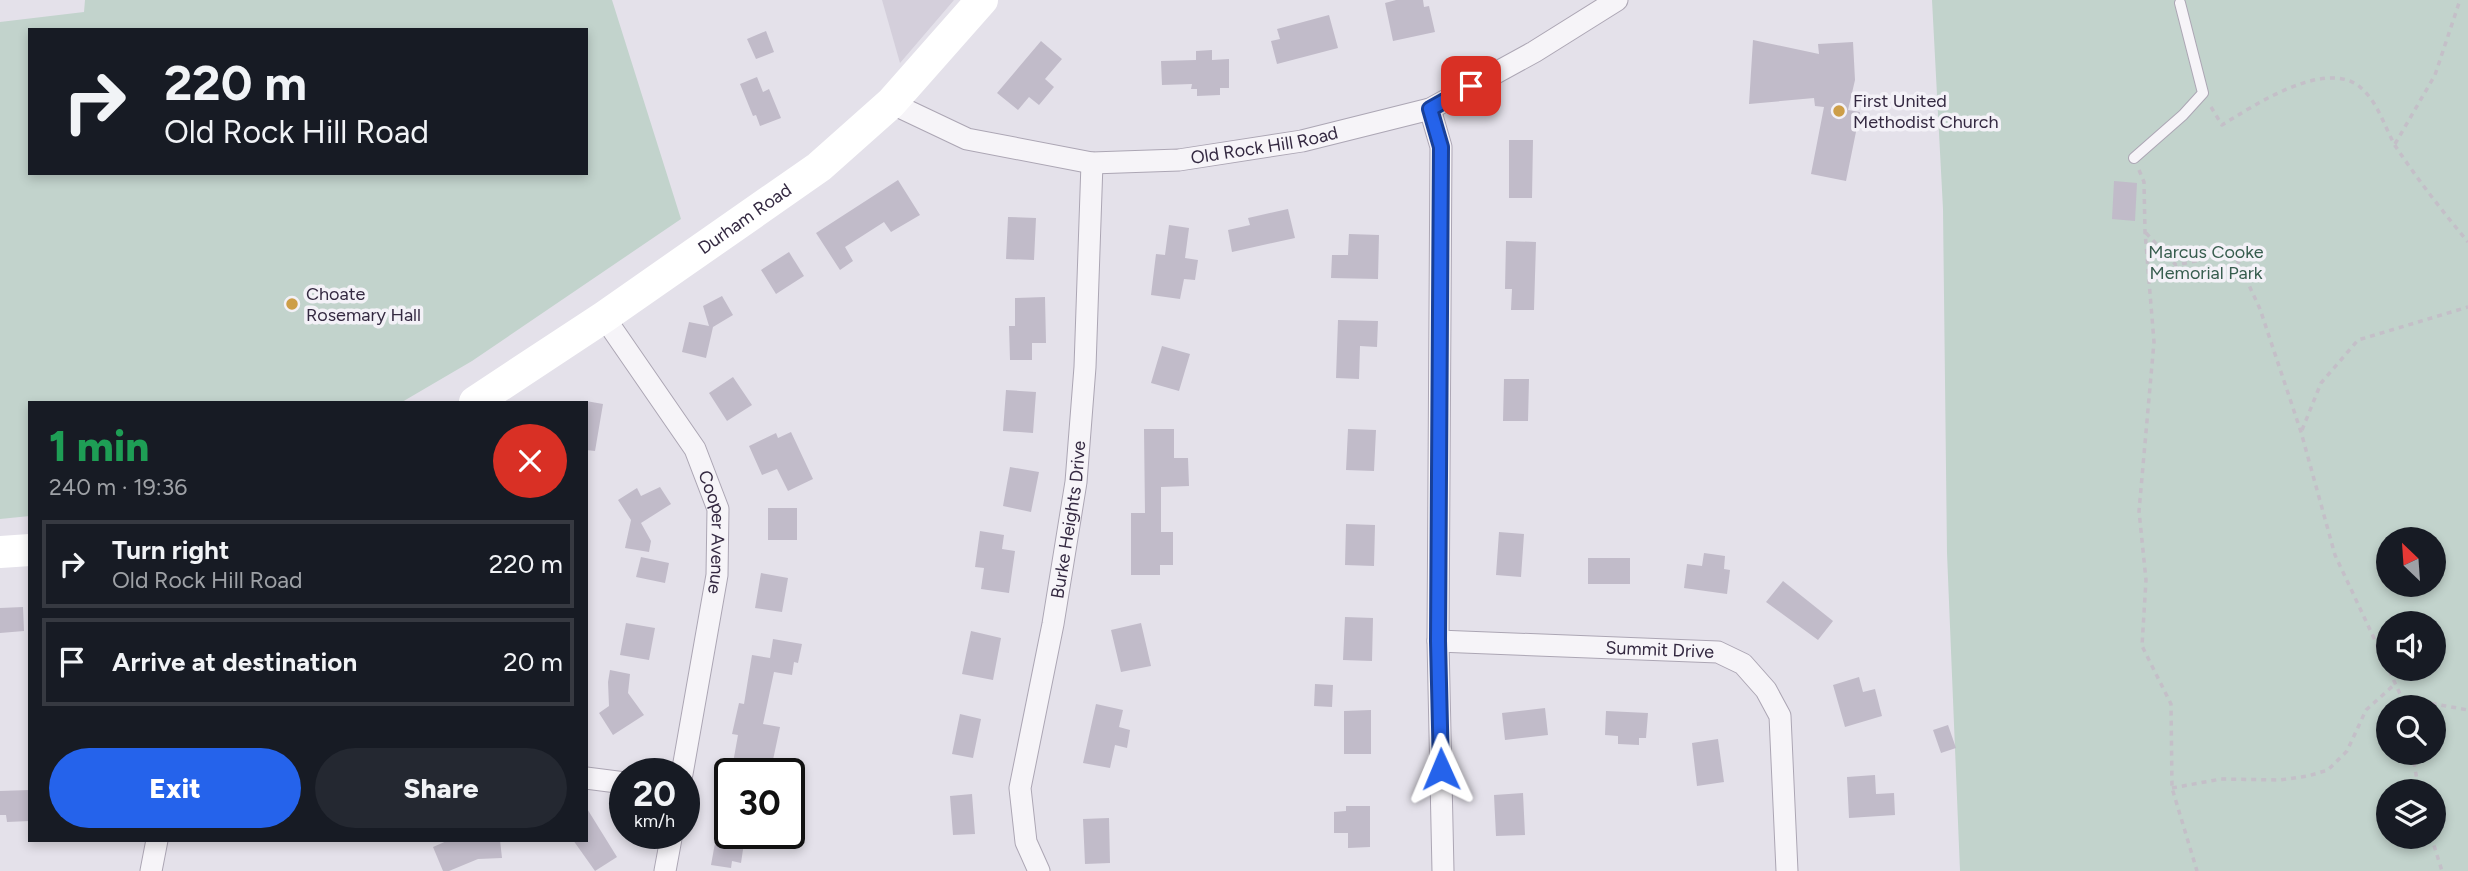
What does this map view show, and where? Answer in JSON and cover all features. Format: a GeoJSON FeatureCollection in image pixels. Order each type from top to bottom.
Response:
{"type":"FeatureCollection","features":[{"type":"Feature","properties":{"kind":"main road","name":"Durham Road"},"geometry":{"type":"LineString","coordinates":[[477,401],[604,317],[819,167],[891,103],[982,0]]}},
{"type":"Feature","properties":{"kind":"main road"},"geometry":{"type":"LineString","coordinates":[[0,552],[28,550]]}},
{"type":"Feature","properties":{"kind":"street","name":"Old Rock Hill Road"},"geometry":{"type":"LineString","coordinates":[[891,103],[967,139],[1092,163],[1179,160],[1302,141],[1430,109],[1534,52],[1616,0]]}},
{"type":"Feature","properties":{"kind":"street"},"geometry":{"type":"LineString","coordinates":[[1430,109],[1441,147],[1438,641],[1443,871]]}},
{"type":"Feature","properties":{"kind":"street","name":"Burke Heights Drive"},"geometry":{"type":"LineString","coordinates":[[1039,871],[1026,842],[1020,788],[1053,624],[1076,482],[1085,367],[1092,163]]}},
{"type":"Feature","properties":{"kind":"street","name":"Cooper Avenue"},"geometry":{"type":"LineString","coordinates":[[604,317],[695,449],[718,509],[718,575],[685,758]]}},
{"type":"Feature","properties":{"kind":"street","name":"Summit Drive"},"geometry":{"type":"LineString","coordinates":[[1438,641],[1718,652],[1743,664],[1766,690],[1780,716],[1787,871]]}},
{"type":"Feature","properties":{"kind":"street"},"geometry":{"type":"LineString","coordinates":[[588,778],[609,781]]}},
{"type":"Feature","properties":{"kind":"street"},"geometry":{"type":"LineString","coordinates":[[151,871],[157,842]]}},
{"type":"Feature","properties":{"kind":"street"},"geometry":{"type":"LineString","coordinates":[[666,871],[669,849]]}},
{"type":"Feature","properties":{"kind":"lane"},"geometry":{"type":"LineString","coordinates":[[2134,158],[2183,115],[2203,93],[2180,3]]}},
{"type":"Feature","properties":{"kind":"path"},"geometry":{"type":"LineString","coordinates":[[2395,145],[2435,75],[2460,0]]}},
{"type":"Feature","properties":{"kind":"path"},"geometry":{"type":"LineString","coordinates":[[2203,93],[2221,125],[2285,88],[2333,78],[2358,85],[2375,103],[2395,145],[2468,242]]}},
{"type":"Feature","properties":{"kind":"path"},"geometry":{"type":"LineString","coordinates":[[2134,158],[2144,182],[2145,232],[2154,342],[2139,511],[2146,580],[2142,646],[2171,704],[2172,789],[2197,871]]}},
{"type":"Feature","properties":{"kind":"path"},"geometry":{"type":"LineString","coordinates":[[2145,232],[2176,265],[2234,253],[2260,309],[2301,432],[2335,555],[2400,695]]}},
{"type":"Feature","properties":{"kind":"path"},"geometry":{"type":"LineString","coordinates":[[2301,432],[2321,383],[2358,340],[2468,307]]}},
{"type":"Feature","properties":{"kind":"path"},"geometry":{"type":"LineString","coordinates":[[2172,789],[2221,779],[2280,779],[2308,776],[2328,770],[2347,751],[2366,710],[2395,684]]}},
{"type":"Feature","properties":{"kind":"path"},"geometry":{"type":"LineString","coordinates":[[2446,706],[2468,710]]}},
{"type":"Feature","properties":{"kind":"path"},"geometry":{"type":"LineString","coordinates":[[2435,849],[2442,871]]}},
{"type":"Feature","properties":{"kind":"shaded area"},"geometry":{"type":"Polygon","coordinates":[[[882,0],[954,0],[900,63],[882,0]]]}},
{"type":"Feature","properties":{"kind":"green space","name":"Choate Rosemary Hall"},"geometry":{"type":"Polygon","coordinates":[[[85,0],[612,0],[681,219],[472,361],[404,401],[28,401],[28,516],[0,519],[0,22],[84,12],[85,0]]]}},
{"type":"Feature","properties":{"kind":"green space","name":"Marcus Cooke Memorial Park"},"geometry":{"type":"Polygon","coordinates":[[[1932,0],[2468,0],[2468,871],[1960,871],[1947,553],[1943,209],[1932,0]]]}},
{"type":"Feature","properties":{"kind":"building"},"geometry":{"type":"Polygon","coordinates":[[[1396,0],[1423,0],[1424,7],[1429,6],[1435,32],[1393,41],[1385,3],[1396,0]]]}},
{"type":"Feature","properties":{"kind":"building"},"geometry":{"type":"Polygon","coordinates":[[[1329,15],[1338,48],[1277,64],[1271,41],[1280,39],[1277,29],[1329,15]]]}},
{"type":"Feature","properties":{"kind":"building"},"geometry":{"type":"Polygon","coordinates":[[[766,31],[774,52],[756,59],[747,39],[766,31]]]}},
{"type":"Feature","properties":{"kind":"building","name":"First United Methodist Church"},"geometry":{"type":"Polygon","coordinates":[[[1753,40],[1819,54],[1818,44],[1853,42],[1855,80],[1848,110],[1860,112],[1846,181],[1811,174],[1824,107],[1815,106],[1814,98],[1749,104],[1753,40]]]}},
{"type":"Feature","properties":{"kind":"building"},"geometry":{"type":"Polygon","coordinates":[[[1041,41],[1062,59],[1045,79],[1054,87],[1039,105],[1029,97],[1018,110],[997,93],[1041,41]]]}},
{"type":"Feature","properties":{"kind":"building"},"geometry":{"type":"Polygon","coordinates":[[[1212,50],[1212,60],[1229,59],[1229,88],[1220,88],[1220,95],[1197,96],[1197,89],[1191,89],[1192,84],[1162,85],[1161,61],[1196,60],[1196,51],[1212,50]]]}},
{"type":"Feature","properties":{"kind":"building"},"geometry":{"type":"Polygon","coordinates":[[[757,77],[763,92],[769,89],[781,118],[760,126],[740,84],[757,77]]]}},
{"type":"Feature","properties":{"kind":"building"},"geometry":{"type":"Polygon","coordinates":[[[1509,140],[1533,140],[1532,198],[1509,198],[1509,140]]]}},
{"type":"Feature","properties":{"kind":"building"},"geometry":{"type":"Polygon","coordinates":[[[898,180],[920,215],[891,232],[884,222],[845,247],[853,261],[840,270],[816,233],[898,180]]]}},
{"type":"Feature","properties":{"kind":"building"},"geometry":{"type":"Polygon","coordinates":[[[2114,181],[2137,183],[2135,221],[2112,219],[2114,181]]]}},
{"type":"Feature","properties":{"kind":"building"},"geometry":{"type":"Polygon","coordinates":[[[1288,209],[1295,238],[1232,252],[1228,230],[1250,225],[1248,218],[1288,209]]]}},
{"type":"Feature","properties":{"kind":"building"},"geometry":{"type":"Polygon","coordinates":[[[1008,217],[1036,218],[1034,260],[1006,259],[1008,217]]]}},
{"type":"Feature","properties":{"kind":"building"},"geometry":{"type":"Polygon","coordinates":[[[1169,225],[1189,228],[1185,258],[1198,260],[1195,280],[1184,279],[1180,299],[1151,295],[1156,254],[1165,255],[1169,225]]]}},
{"type":"Feature","properties":{"kind":"building"},"geometry":{"type":"Polygon","coordinates":[[[1349,234],[1379,235],[1378,279],[1331,278],[1332,255],[1348,255],[1349,234]]]}},
{"type":"Feature","properties":{"kind":"building"},"geometry":{"type":"Polygon","coordinates":[[[1506,241],[1536,242],[1534,310],[1511,310],[1512,289],[1505,289],[1506,241]]]}},
{"type":"Feature","properties":{"kind":"building"},"geometry":{"type":"Polygon","coordinates":[[[789,252],[804,276],[776,294],[761,270],[789,252]]]}},
{"type":"Feature","properties":{"kind":"building"},"geometry":{"type":"Polygon","coordinates":[[[722,296],[733,315],[713,327],[706,358],[682,352],[689,322],[709,326],[703,306],[722,296]]]}},
{"type":"Feature","properties":{"kind":"building"},"geometry":{"type":"Polygon","coordinates":[[[1045,297],[1046,343],[1032,343],[1032,360],[1010,360],[1009,326],[1015,326],[1015,298],[1045,297]]]}},
{"type":"Feature","properties":{"kind":"building"},"geometry":{"type":"Polygon","coordinates":[[[1338,320],[1378,321],[1377,347],[1360,346],[1359,379],[1336,378],[1338,320]]]}},
{"type":"Feature","properties":{"kind":"building"},"geometry":{"type":"Polygon","coordinates":[[[1162,346],[1190,354],[1179,391],[1151,383],[1162,346]]]}},
{"type":"Feature","properties":{"kind":"building"},"geometry":{"type":"Polygon","coordinates":[[[733,377],[752,405],[727,421],[709,393],[733,377]]]}},
{"type":"Feature","properties":{"kind":"building"},"geometry":{"type":"Polygon","coordinates":[[[1504,379],[1529,379],[1528,421],[1503,421],[1504,379]]]}},
{"type":"Feature","properties":{"kind":"building"},"geometry":{"type":"Polygon","coordinates":[[[1006,390],[1036,392],[1033,433],[1003,431],[1006,390]]]}},
{"type":"Feature","properties":{"kind":"building"},"geometry":{"type":"Polygon","coordinates":[[[588,401],[603,404],[595,451],[588,450],[588,401]]]}},
{"type":"Feature","properties":{"kind":"building"},"geometry":{"type":"Polygon","coordinates":[[[1144,429],[1174,429],[1174,458],[1188,458],[1189,486],[1161,487],[1161,532],[1173,532],[1173,565],[1160,565],[1160,575],[1131,575],[1131,513],[1145,513],[1144,429]]]}},
{"type":"Feature","properties":{"kind":"building"},"geometry":{"type":"Polygon","coordinates":[[[1348,429],[1376,430],[1374,471],[1346,470],[1348,429]]]}},
{"type":"Feature","properties":{"kind":"building"},"geometry":{"type":"Polygon","coordinates":[[[791,432],[813,479],[788,491],[777,469],[762,475],[749,446],[776,433],[778,438],[791,432]]]}},
{"type":"Feature","properties":{"kind":"building"},"geometry":{"type":"Polygon","coordinates":[[[1010,467],[1039,472],[1031,512],[1003,506],[1010,467]]]}},
{"type":"Feature","properties":{"kind":"building"},"geometry":{"type":"Polygon","coordinates":[[[660,487],[671,504],[641,523],[651,541],[649,552],[625,548],[631,520],[618,500],[637,488],[641,496],[660,487]]]}},
{"type":"Feature","properties":{"kind":"building"},"geometry":{"type":"Polygon","coordinates":[[[768,508],[797,508],[797,540],[768,540],[768,508]]]}},
{"type":"Feature","properties":{"kind":"building"},"geometry":{"type":"Polygon","coordinates":[[[1346,524],[1375,525],[1374,566],[1345,565],[1346,524]]]}},
{"type":"Feature","properties":{"kind":"building"},"geometry":{"type":"Polygon","coordinates":[[[980,531],[1004,535],[1002,549],[1015,551],[1009,593],[981,589],[984,568],[975,567],[980,531]]]}},
{"type":"Feature","properties":{"kind":"building"},"geometry":{"type":"Polygon","coordinates":[[[1499,532],[1524,534],[1521,577],[1496,575],[1499,532]]]}},
{"type":"Feature","properties":{"kind":"building"},"geometry":{"type":"Polygon","coordinates":[[[1704,553],[1725,556],[1724,569],[1730,570],[1727,594],[1684,588],[1687,564],[1702,566],[1704,553]]]}},
{"type":"Feature","properties":{"kind":"building"},"geometry":{"type":"Polygon","coordinates":[[[641,557],[669,563],[665,583],[636,577],[641,557]]]}},
{"type":"Feature","properties":{"kind":"building"},"geometry":{"type":"Polygon","coordinates":[[[1588,558],[1630,558],[1630,584],[1588,584],[1588,558]]]}},
{"type":"Feature","properties":{"kind":"building"},"geometry":{"type":"Polygon","coordinates":[[[761,573],[788,578],[782,612],[755,608],[761,573]]]}},
{"type":"Feature","properties":{"kind":"building"},"geometry":{"type":"Polygon","coordinates":[[[1783,581],[1833,621],[1818,640],[1766,602],[1783,581]]]}},
{"type":"Feature","properties":{"kind":"building"},"geometry":{"type":"Polygon","coordinates":[[[23,607],[24,631],[0,633],[0,608],[23,607]]]}},
{"type":"Feature","properties":{"kind":"building"},"geometry":{"type":"Polygon","coordinates":[[[1345,617],[1373,618],[1372,661],[1343,660],[1345,617]]]}},
{"type":"Feature","properties":{"kind":"building"},"geometry":{"type":"Polygon","coordinates":[[[626,623],[655,628],[649,660],[620,655],[626,623]]]}},
{"type":"Feature","properties":{"kind":"building"},"geometry":{"type":"Polygon","coordinates":[[[1141,623],[1151,666],[1121,672],[1111,630],[1141,623]]]}},
{"type":"Feature","properties":{"kind":"building"},"geometry":{"type":"Polygon","coordinates":[[[971,631],[1001,638],[993,680],[962,674],[971,631]]]}},
{"type":"Feature","properties":{"kind":"building"},"geometry":{"type":"Polygon","coordinates":[[[773,639],[802,644],[792,675],[774,672],[763,724],[780,727],[773,758],[734,758],[738,735],[732,734],[739,703],[744,704],[752,655],[770,658],[773,639]]]}},
{"type":"Feature","properties":{"kind":"building"},"geometry":{"type":"Polygon","coordinates":[[[610,670],[630,674],[628,693],[644,715],[613,735],[599,713],[609,706],[610,670]]]}},
{"type":"Feature","properties":{"kind":"building"},"geometry":{"type":"Polygon","coordinates":[[[1859,677],[1863,692],[1875,689],[1882,716],[1845,727],[1833,685],[1859,677]]]}},
{"type":"Feature","properties":{"kind":"building"},"geometry":{"type":"Polygon","coordinates":[[[1315,684],[1333,685],[1332,707],[1314,706],[1315,684]]]}},
{"type":"Feature","properties":{"kind":"building"},"geometry":{"type":"Polygon","coordinates":[[[1096,704],[1123,710],[1119,727],[1130,730],[1127,748],[1115,745],[1110,768],[1083,763],[1096,704]]]}},
{"type":"Feature","properties":{"kind":"building"},"geometry":{"type":"Polygon","coordinates":[[[1545,708],[1548,735],[1505,740],[1502,713],[1545,708]]]}},
{"type":"Feature","properties":{"kind":"building"},"geometry":{"type":"Polygon","coordinates":[[[1371,710],[1371,754],[1344,754],[1344,711],[1371,710]]]}},
{"type":"Feature","properties":{"kind":"building"},"geometry":{"type":"Polygon","coordinates":[[[1606,711],[1648,713],[1646,738],[1639,738],[1639,745],[1618,744],[1618,736],[1605,735],[1606,711]]]}},
{"type":"Feature","properties":{"kind":"building"},"geometry":{"type":"Polygon","coordinates":[[[960,714],[981,719],[973,758],[952,754],[960,714]]]}},
{"type":"Feature","properties":{"kind":"building"},"geometry":{"type":"Polygon","coordinates":[[[1948,725],[1956,748],[1941,753],[1933,730],[1948,725]]]}},
{"type":"Feature","properties":{"kind":"building"},"geometry":{"type":"Polygon","coordinates":[[[1718,739],[1724,782],[1697,786],[1692,743],[1718,739]]]}},
{"type":"Feature","properties":{"kind":"building"},"geometry":{"type":"Polygon","coordinates":[[[1875,775],[1876,794],[1894,793],[1895,815],[1849,818],[1847,777],[1875,775]]]}},
{"type":"Feature","properties":{"kind":"building"},"geometry":{"type":"Polygon","coordinates":[[[28,790],[28,821],[7,822],[6,815],[0,815],[0,791],[28,790]]]}},
{"type":"Feature","properties":{"kind":"building"},"geometry":{"type":"Polygon","coordinates":[[[1523,793],[1525,835],[1496,836],[1494,795],[1523,793]]]}},
{"type":"Feature","properties":{"kind":"building"},"geometry":{"type":"Polygon","coordinates":[[[972,794],[975,834],[953,835],[950,796],[972,794]]]}},
{"type":"Feature","properties":{"kind":"building"},"geometry":{"type":"Polygon","coordinates":[[[1346,806],[1370,806],[1370,847],[1348,848],[1348,833],[1334,833],[1334,812],[1346,811],[1346,806]]]}},
{"type":"Feature","properties":{"kind":"building"},"geometry":{"type":"Polygon","coordinates":[[[588,810],[609,844],[609,849],[612,849],[617,857],[595,871],[574,842],[588,842],[588,810]]]}},
{"type":"Feature","properties":{"kind":"building"},"geometry":{"type":"Polygon","coordinates":[[[1109,818],[1110,863],[1085,864],[1083,819],[1109,818]]]}},
{"type":"Feature","properties":{"kind":"building"},"geometry":{"type":"Polygon","coordinates":[[[444,842],[500,842],[502,858],[478,859],[443,871],[433,847],[444,842]]]}},
{"type":"Feature","properties":{"kind":"building"},"geometry":{"type":"Polygon","coordinates":[[[714,848],[743,849],[741,863],[732,861],[731,868],[711,865],[714,848]]]}},
{"type":"Feature","properties":{"kind":"place","name":"First United Methodist Church"},"geometry":{"type":"Point","coordinates":[1839,111]}},
{"type":"Feature","properties":{"kind":"place","name":"Choate Rosemary Hall"},"geometry":{"type":"Point","coordinates":[292,304]}},
{"type":"Feature","properties":{"kind":"route"},"geometry":{"type":"LineString","coordinates":[[1441,769],[1438,641],[1441,147],[1430,109],[1471,86]]}}]}
